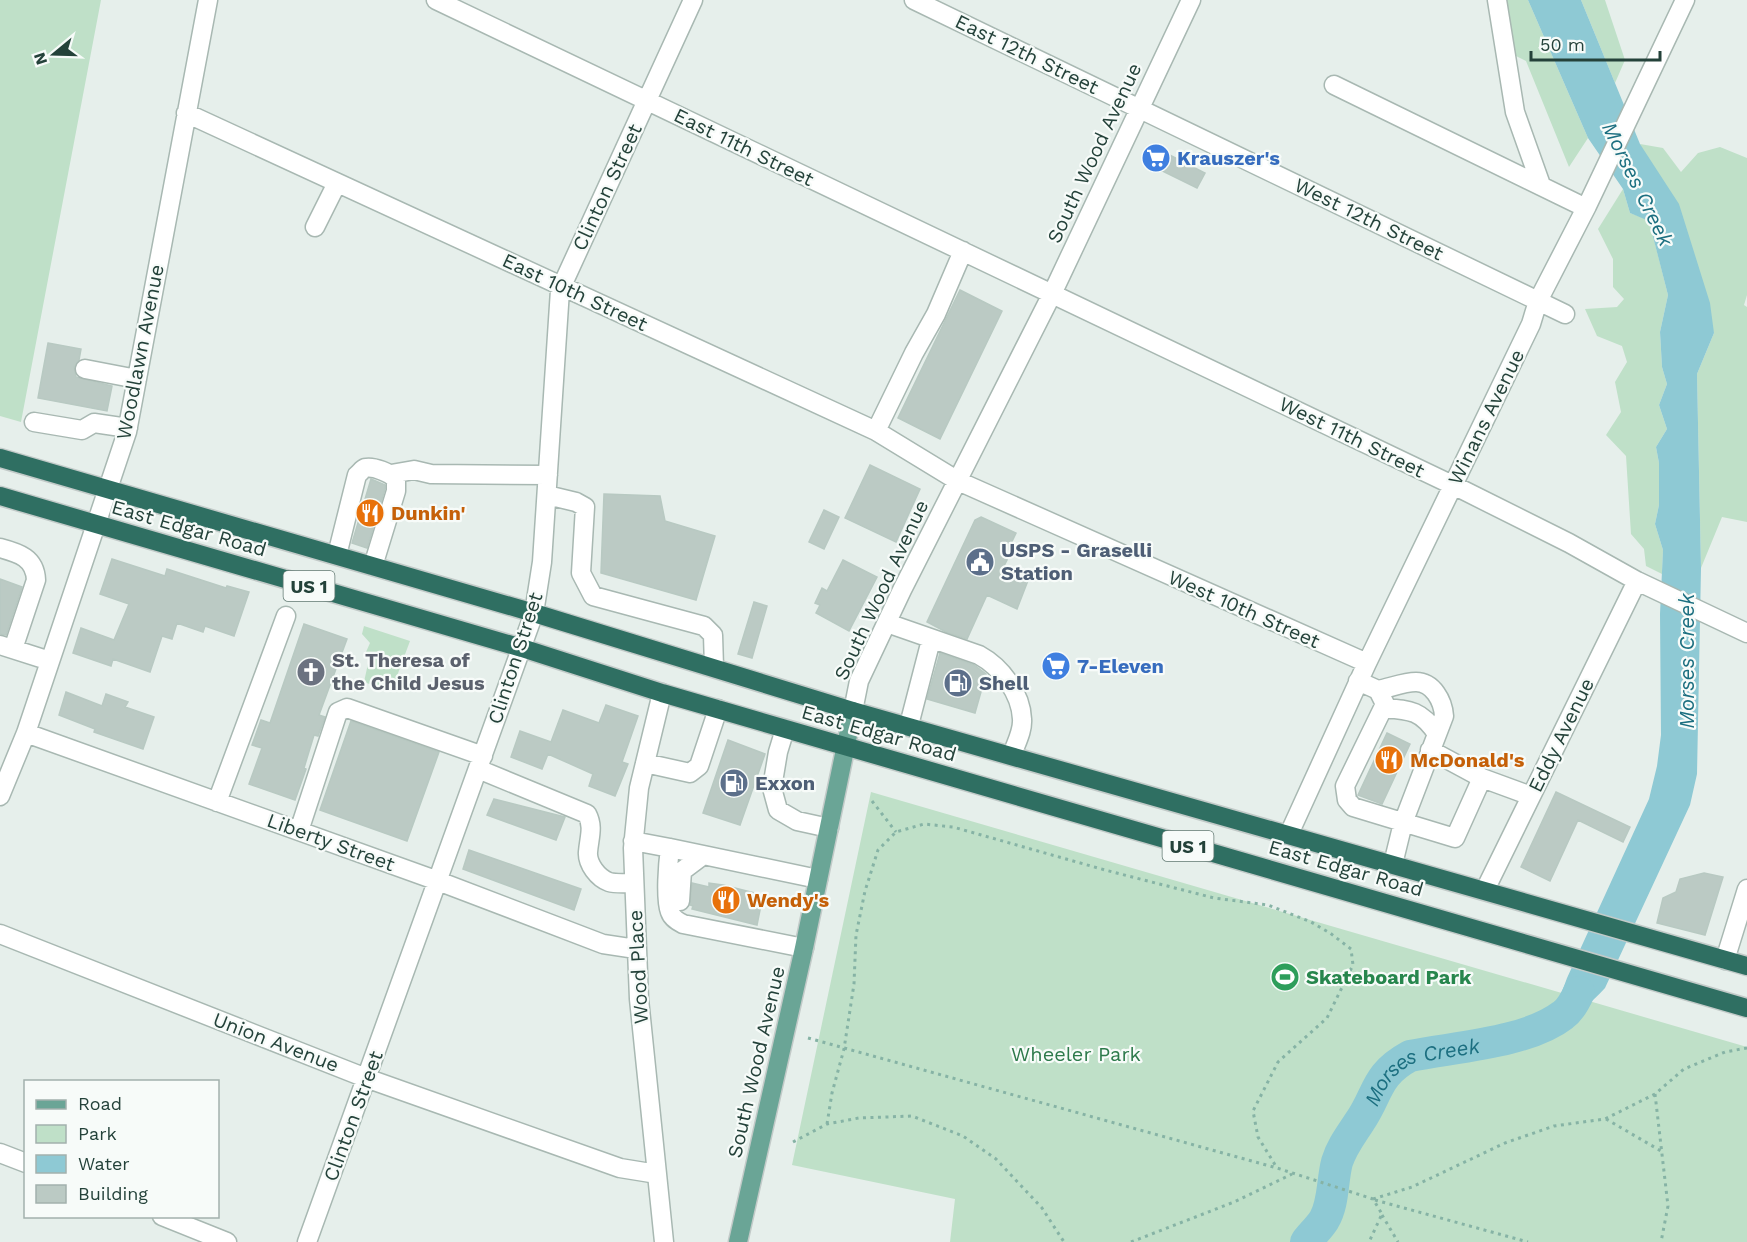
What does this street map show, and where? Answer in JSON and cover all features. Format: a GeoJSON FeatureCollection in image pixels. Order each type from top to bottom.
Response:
{"type":"FeatureCollection","features":[{"type":"Feature","properties":{"kind":"highway","name":"East Edgar Road"},"geometry":{"type":"LineString","coordinates":[[0,458],[333,554]]}},
{"type":"Feature","properties":{"kind":"highway","name":"East Edgar Road"},"geometry":{"type":"LineString","coordinates":[[0,496],[522,648],[662,693],[846,747],[1747,1008]]}},
{"type":"Feature","properties":{"kind":"highway","name":"US 1"},"geometry":{"type":"LineString","coordinates":[[333,554],[373,566]]}},
{"type":"Feature","properties":{"kind":"highway","name":"East Edgar Road"},"geometry":{"type":"LineString","coordinates":[[373,566],[534,612],[854,711],[1747,966]]}},
{"type":"Feature","properties":{"kind":"main road","name":"South Wood Avenue"},"geometry":{"type":"LineString","coordinates":[[738,1242],[854,711]]}},
{"type":"Feature","properties":{"kind":"street","name":"Woodlawn Avenue"},"geometry":{"type":"LineString","coordinates":[[0,796],[26,733],[128,428],[208,0]]}},
{"type":"Feature","properties":{"kind":"street","name":"East 11th Street"},"geometry":{"type":"LineString","coordinates":[[436,0],[1052,294]]}},
{"type":"Feature","properties":{"kind":"street","name":"Clinton Street"},"geometry":{"type":"LineString","coordinates":[[307,1242],[534,612],[542,562],[560,290],[693,0]]}},
{"type":"Feature","properties":{"kind":"street","name":"East 12th Street"},"geometry":{"type":"LineString","coordinates":[[914,0],[1140,108]]}},
{"type":"Feature","properties":{"kind":"street","name":"South Wood Avenue"},"geometry":{"type":"LineString","coordinates":[[854,711],[859,681],[886,623],[1052,294],[1191,0]]}},
{"type":"Feature","properties":{"kind":"street"},"geometry":{"type":"LineString","coordinates":[[1497,0],[1515,112],[1541,185]]}},
{"type":"Feature","properties":{"kind":"street","name":"Winans Avenue"},"geometry":{"type":"LineString","coordinates":[[1289,834],[1358,681],[1531,324],[1538,301],[1586,208],[1685,0]]}},
{"type":"Feature","properties":{"kind":"street"},"geometry":{"type":"LineString","coordinates":[[1334,84],[1586,208]]}},
{"type":"Feature","properties":{"kind":"street","name":"West 12th Street"},"geometry":{"type":"LineString","coordinates":[[1140,108],[1565,314]]}},
{"type":"Feature","properties":{"kind":"street","name":"East 10th Street"},"geometry":{"type":"LineString","coordinates":[[186,113],[876,431],[958,481]]}},
{"type":"Feature","properties":{"kind":"street"},"geometry":{"type":"LineString","coordinates":[[315,227],[337,183]]}},
{"type":"Feature","properties":{"kind":"street"},"geometry":{"type":"LineString","coordinates":[[876,431],[936,314],[963,251]]}},
{"type":"Feature","properties":{"kind":"street","name":"West 11th Street"},"geometry":{"type":"LineString","coordinates":[[1052,294],[1453,485],[1569,543],[1637,581],[1747,633]]}},
{"type":"Feature","properties":{"kind":"street"},"geometry":{"type":"LineString","coordinates":[[85,369],[137,379]]}},
{"type":"Feature","properties":{"kind":"street"},"geometry":{"type":"LineString","coordinates":[[34,422],[82,430],[94,423],[128,428]]}},
{"type":"Feature","properties":{"kind":"street"},"geometry":{"type":"LineString","coordinates":[[333,554],[357,475],[362,469],[367,468],[391,474],[414,470],[431,474],[548,475]]}},
{"type":"Feature","properties":{"kind":"street"},"geometry":{"type":"LineString","coordinates":[[373,566],[396,491],[396,479],[391,474]]}},
{"type":"Feature","properties":{"kind":"street","name":"West 10th Street"},"geometry":{"type":"LineString","coordinates":[[958,481],[1367,663]]}},
{"type":"Feature","properties":{"kind":"street"},"geometry":{"type":"LineString","coordinates":[[547,495],[576,502],[585,507],[582,573],[592,596],[704,626],[713,635],[714,667]]}},
{"type":"Feature","properties":{"kind":"street"},"geometry":{"type":"LineString","coordinates":[[0,548],[17,553],[29,560],[35,569],[33,590],[7,647],[50,661]]}},
{"type":"Feature","properties":{"kind":"street","name":"Eddy Avenue"},"geometry":{"type":"LineString","coordinates":[[1485,890],[1637,581]]}},
{"type":"Feature","properties":{"kind":"street"},"geometry":{"type":"LineString","coordinates":[[217,802],[286,616]]}},
{"type":"Feature","properties":{"kind":"street"},"geometry":{"type":"LineString","coordinates":[[886,623],[979,655],[993,662],[1003,672],[1013,689],[1023,718],[1021,733],[1012,755]]}},
{"type":"Feature","properties":{"kind":"street"},"geometry":{"type":"LineString","coordinates":[[909,725],[931,639]]}},
{"type":"Feature","properties":{"kind":"street"},"geometry":{"type":"LineString","coordinates":[[1358,681],[1378,690],[1385,704],[1345,786],[1350,805],[1455,838],[1482,778]]}},
{"type":"Feature","properties":{"kind":"street"},"geometry":{"type":"LineString","coordinates":[[1378,690],[1416,682],[1429,686],[1443,705],[1444,716],[1403,823],[1393,864]]}},
{"type":"Feature","properties":{"kind":"street","name":"Wood Place"},"geometry":{"type":"LineString","coordinates":[[662,693],[636,804],[633,841],[639,999],[664,1242]]}},
{"type":"Feature","properties":{"kind":"street"},"geometry":{"type":"LineString","coordinates":[[299,831],[338,712],[347,708],[443,743],[587,814],[591,836],[588,860],[594,870],[610,882],[634,883]]}},
{"type":"Feature","properties":{"kind":"street"},"geometry":{"type":"LineString","coordinates":[[1383,708],[1417,713],[1428,721],[1434,742],[1482,778],[1531,796]]}},
{"type":"Feature","properties":{"kind":"street"},"geometry":{"type":"LineString","coordinates":[[645,763],[690,773],[699,766],[718,709]]}},
{"type":"Feature","properties":{"kind":"street"},"geometry":{"type":"LineString","coordinates":[[785,729],[778,752],[772,788],[778,810],[797,821],[830,828]]}},
{"type":"Feature","properties":{"kind":"street","name":"Liberty Street"},"geometry":{"type":"LineString","coordinates":[[26,733],[438,881],[603,944],[636,949]]}},
{"type":"Feature","properties":{"kind":"street"},"geometry":{"type":"LineString","coordinates":[[633,841],[818,879]]}},
{"type":"Feature","properties":{"kind":"street"},"geometry":{"type":"LineString","coordinates":[[670,848],[668,861],[670,914],[676,920],[683,924],[804,948]]}},
{"type":"Feature","properties":{"kind":"street"},"geometry":{"type":"LineString","coordinates":[[702,856],[682,870],[680,906],[685,914],[720,922],[733,934]]}},
{"type":"Feature","properties":{"kind":"street"},"geometry":{"type":"LineString","coordinates":[[1725,960],[1747,889]]}},
{"type":"Feature","properties":{"kind":"street","name":"Union Avenue"},"geometry":{"type":"LineString","coordinates":[[0,934],[366,1078],[620,1168],[657,1174]]}},
{"type":"Feature","properties":{"kind":"street"},"geometry":{"type":"LineString","coordinates":[[0,1153],[24,1162]]}},
{"type":"Feature","properties":{"kind":"street"},"geometry":{"type":"LineString","coordinates":[[167,1218],[227,1242]]}},
{"type":"Feature","properties":{"kind":"path"},"geometry":{"type":"LineString","coordinates":[[872,801],[896,832]]}},
{"type":"Feature","properties":{"kind":"path"},"geometry":{"type":"LineString","coordinates":[[827,1124],[832,1092],[844,1049],[854,984],[856,935],[865,891],[878,850],[896,832],[924,824],[953,827],[1214,898],[1268,905],[1311,922],[1330,933],[1351,950],[1353,965],[1326,1018],[1278,1062],[1252,1111],[1258,1137],[1277,1168]]}},
{"type":"Feature","properties":{"kind":"path"},"geometry":{"type":"LineString","coordinates":[[808,1038],[1277,1168],[1373,1199],[1527,1242]]}},
{"type":"Feature","properties":{"kind":"path"},"geometry":{"type":"LineString","coordinates":[[1373,1199],[1412,1187],[1505,1143],[1554,1126],[1605,1119],[1655,1094],[1684,1069],[1725,1052],[1747,1048]]}},
{"type":"Feature","properties":{"kind":"path"},"geometry":{"type":"LineString","coordinates":[[1655,1094],[1668,1206],[1661,1242]]}},
{"type":"Feature","properties":{"kind":"path"},"geometry":{"type":"LineString","coordinates":[[793,1142],[827,1124],[859,1118],[912,1116],[963,1136],[996,1159],[1042,1208],[1064,1242]]}},
{"type":"Feature","properties":{"kind":"path"},"geometry":{"type":"LineString","coordinates":[[1605,1119],[1661,1151]]}},
{"type":"Feature","properties":{"kind":"path"},"geometry":{"type":"LineString","coordinates":[[1131,1242],[1234,1202],[1293,1173]]}},
{"type":"Feature","properties":{"kind":"path"},"geometry":{"type":"LineString","coordinates":[[1373,1199],[1398,1242]]}},
{"type":"Feature","properties":{"kind":"path"},"geometry":{"type":"LineString","coordinates":[[1369,1242],[1382,1214]]}},
{"type":"Feature","properties":{"kind":"green space"},"geometry":{"type":"Polygon","coordinates":[[[0,0],[101,0],[21,422],[0,416],[0,0]]]}},
{"type":"Feature","properties":{"kind":"green space"},"geometry":{"type":"Polygon","coordinates":[[[1500,0],[1528,0],[1588,138],[1569,167],[1526,61],[1510,53],[1500,0]]]}},
{"type":"Feature","properties":{"kind":"green space"},"geometry":{"type":"Polygon","coordinates":[[[1581,0],[1605,0],[1625,60],[1615,83],[1581,0]]]}},
{"type":"Feature","properties":{"kind":"green space"},"geometry":{"type":"Polygon","coordinates":[[[1640,144],[1663,148],[1681,172],[1698,153],[1720,147],[1747,158],[1747,295],[1744,305],[1747,307],[1747,522],[1722,517],[1701,568],[1697,374],[1714,333],[1640,144]]]}},
{"type":"Feature","properties":{"kind":"green space"},"geometry":{"type":"Polygon","coordinates":[[[1623,189],[1630,213],[1649,220],[1668,295],[1660,332],[1662,367],[1667,384],[1659,405],[1667,429],[1656,447],[1659,463],[1659,505],[1655,524],[1663,550],[1662,574],[1646,566],[1644,549],[1631,534],[1626,456],[1606,435],[1621,412],[1615,382],[1627,362],[1622,346],[1597,336],[1585,309],[1617,307],[1624,299],[1613,287],[1613,259],[1598,229],[1623,189]]]}},
{"type":"Feature","properties":{"kind":"green space"},"geometry":{"type":"Polygon","coordinates":[[[364,626],[410,641],[391,692],[364,682],[369,659],[366,652],[370,643],[362,634],[364,626]]]}},
{"type":"Feature","properties":{"kind":"green space","name":"Wheeler Park"},"geometry":{"type":"Polygon","coordinates":[[[871,792],[1747,1047],[1747,1242],[950,1242],[955,1199],[792,1165],[871,792]]]}},
{"type":"Feature","properties":{"kind":"water"},"geometry":{"type":"Polygon","coordinates":[[[1528,0],[1581,0],[1640,144],[1679,204],[1710,303],[1714,333],[1697,374],[1701,568],[1697,774],[1690,805],[1605,988],[1581,1010],[1551,1022],[1567,978],[1649,799],[1657,766],[1661,735],[1660,614],[1663,550],[1655,524],[1659,505],[1659,463],[1656,447],[1667,429],[1659,405],[1667,384],[1662,367],[1660,332],[1668,295],[1649,221],[1630,213],[1623,189],[1588,138],[1528,0]]]}},
{"type":"Feature","properties":{"kind":"building"},"geometry":{"type":"Polygon","coordinates":[[[1154,147],[1205,173],[1197,188],[1146,163],[1154,147]]]}},
{"type":"Feature","properties":{"kind":"building"},"geometry":{"type":"Polygon","coordinates":[[[960,290],[1002,311],[940,439],[898,418],[960,290]]]}},
{"type":"Feature","properties":{"kind":"building"},"geometry":{"type":"Polygon","coordinates":[[[48,343],[81,349],[79,360],[74,367],[76,377],[112,386],[107,411],[38,398],[48,343]]]}},
{"type":"Feature","properties":{"kind":"building"},"geometry":{"type":"Polygon","coordinates":[[[870,465],[920,489],[896,542],[845,518],[870,465]]]}},
{"type":"Feature","properties":{"kind":"building","name":"Dunkin'"},"geometry":{"type":"Polygon","coordinates":[[[371,479],[385,485],[385,489],[367,548],[352,543],[371,479]]]}},
{"type":"Feature","properties":{"kind":"building"},"geometry":{"type":"Polygon","coordinates":[[[604,494],[660,496],[665,521],[715,536],[696,600],[601,573],[604,494]]]}},
{"type":"Feature","properties":{"kind":"building"},"geometry":{"type":"Polygon","coordinates":[[[824,510],[839,517],[824,549],[809,542],[824,510]]]}},
{"type":"Feature","properties":{"kind":"building","name":"USPS - Graselli Station"},"geometry":{"type":"Polygon","coordinates":[[[981,517],[1016,533],[1005,556],[1008,558],[1004,566],[1029,578],[1017,609],[987,595],[967,639],[927,622],[975,520],[981,517]]]}},
{"type":"Feature","properties":{"kind":"building"},"geometry":{"type":"Polygon","coordinates":[[[112,559],[165,576],[167,569],[226,588],[227,586],[249,592],[234,636],[205,626],[203,632],[177,623],[172,639],[162,636],[150,672],[113,659],[111,666],[73,653],[81,628],[114,640],[129,604],[100,594],[112,559]]]}},
{"type":"Feature","properties":{"kind":"building"},"geometry":{"type":"Polygon","coordinates":[[[843,560],[877,577],[849,631],[816,613],[820,605],[815,603],[822,588],[827,591],[843,560]]]}},
{"type":"Feature","properties":{"kind":"building"},"geometry":{"type":"Polygon","coordinates":[[[0,579],[22,587],[6,635],[0,634],[0,579]]]}},
{"type":"Feature","properties":{"kind":"building"},"geometry":{"type":"Polygon","coordinates":[[[754,602],[767,606],[752,658],[738,654],[754,602]]]}},
{"type":"Feature","properties":{"kind":"building"},"geometry":{"type":"Polygon","coordinates":[[[304,624],[347,639],[319,715],[325,717],[318,736],[314,735],[304,768],[306,769],[295,800],[249,784],[262,748],[252,745],[261,720],[270,723],[304,624]]]}},
{"type":"Feature","properties":{"kind":"building","name":"Shell"},"geometry":{"type":"Polygon","coordinates":[[[940,653],[974,665],[986,674],[975,713],[927,699],[940,653]]]}},
{"type":"Feature","properties":{"kind":"building"},"geometry":{"type":"Polygon","coordinates":[[[66,692],[102,706],[106,694],[128,702],[125,707],[154,717],[143,749],[94,732],[95,729],[59,715],[66,692]]]}},
{"type":"Feature","properties":{"kind":"building"},"geometry":{"type":"Polygon","coordinates":[[[606,705],[638,716],[622,762],[628,764],[615,796],[589,786],[593,774],[548,754],[542,769],[511,757],[520,731],[551,742],[563,710],[599,723],[606,705]]]}},
{"type":"Feature","properties":{"kind":"building"},"geometry":{"type":"Polygon","coordinates":[[[351,721],[439,752],[407,841],[320,810],[351,721]]]}},
{"type":"Feature","properties":{"kind":"building"},"geometry":{"type":"Polygon","coordinates":[[[1387,733],[1410,744],[1382,804],[1358,795],[1387,733]]]}},
{"type":"Feature","properties":{"kind":"building","name":"Exxon"},"geometry":{"type":"Polygon","coordinates":[[[728,740],[765,754],[740,825],[703,813],[728,740]]]}},
{"type":"Feature","properties":{"kind":"building"},"geometry":{"type":"Polygon","coordinates":[[[1556,792],[1630,827],[1623,842],[1578,820],[1550,881],[1521,867],[1556,792]]]}},
{"type":"Feature","properties":{"kind":"building"},"geometry":{"type":"Polygon","coordinates":[[[494,799],[565,817],[556,840],[487,815],[494,799]]]}},
{"type":"Feature","properties":{"kind":"building"},"geometry":{"type":"Polygon","coordinates":[[[469,850],[581,889],[574,910],[463,869],[469,850]]]}},
{"type":"Feature","properties":{"kind":"building"},"geometry":{"type":"Polygon","coordinates":[[[1704,873],[1723,877],[1705,935],[1657,923],[1663,898],[1676,892],[1680,879],[1704,873]]]}},
{"type":"Feature","properties":{"kind":"building","name":"Wendy's"},"geometry":{"type":"Polygon","coordinates":[[[692,883],[709,887],[709,883],[723,885],[763,895],[757,925],[692,909],[693,906],[690,905],[692,883]]]}},
{"type":"Feature","properties":{"kind":"waterway","name":"Morses Creek"},"geometry":{"type":"LineString","coordinates":[[1306,1242],[1322,1223],[1327,1213],[1341,1151],[1390,1070],[1410,1056],[1490,1043],[1530,1032],[1566,1013],[1579,992]]}},
{"type":"Feature","properties":{"kind":"place","name":"Krauszer's"},"geometry":{"type":"Point","coordinates":[1156,158]}},
{"type":"Feature","properties":{"kind":"place","name":"Dunkin'"},"geometry":{"type":"Point","coordinates":[370,513]}},
{"type":"Feature","properties":{"kind":"place","name":"USPS - Graselli Station"},"geometry":{"type":"Point","coordinates":[980,562]}},
{"type":"Feature","properties":{"kind":"place","name":"7-Eleven"},"geometry":{"type":"Point","coordinates":[1056,666]}},
{"type":"Feature","properties":{"kind":"place","name":"St. Theresa of the Child Jesus"},"geometry":{"type":"Point","coordinates":[311,672]}},
{"type":"Feature","properties":{"kind":"place","name":"Shell"},"geometry":{"type":"Point","coordinates":[958,683]}},
{"type":"Feature","properties":{"kind":"place","name":"McDonald's"},"geometry":{"type":"Point","coordinates":[1389,760]}},
{"type":"Feature","properties":{"kind":"place","name":"Exxon"},"geometry":{"type":"Point","coordinates":[734,783]}},
{"type":"Feature","properties":{"kind":"place","name":"Wendy's"},"geometry":{"type":"Point","coordinates":[726,900]}},
{"type":"Feature","properties":{"kind":"place","name":"Skateboard Park"},"geometry":{"type":"Point","coordinates":[1285,977]}}]}
